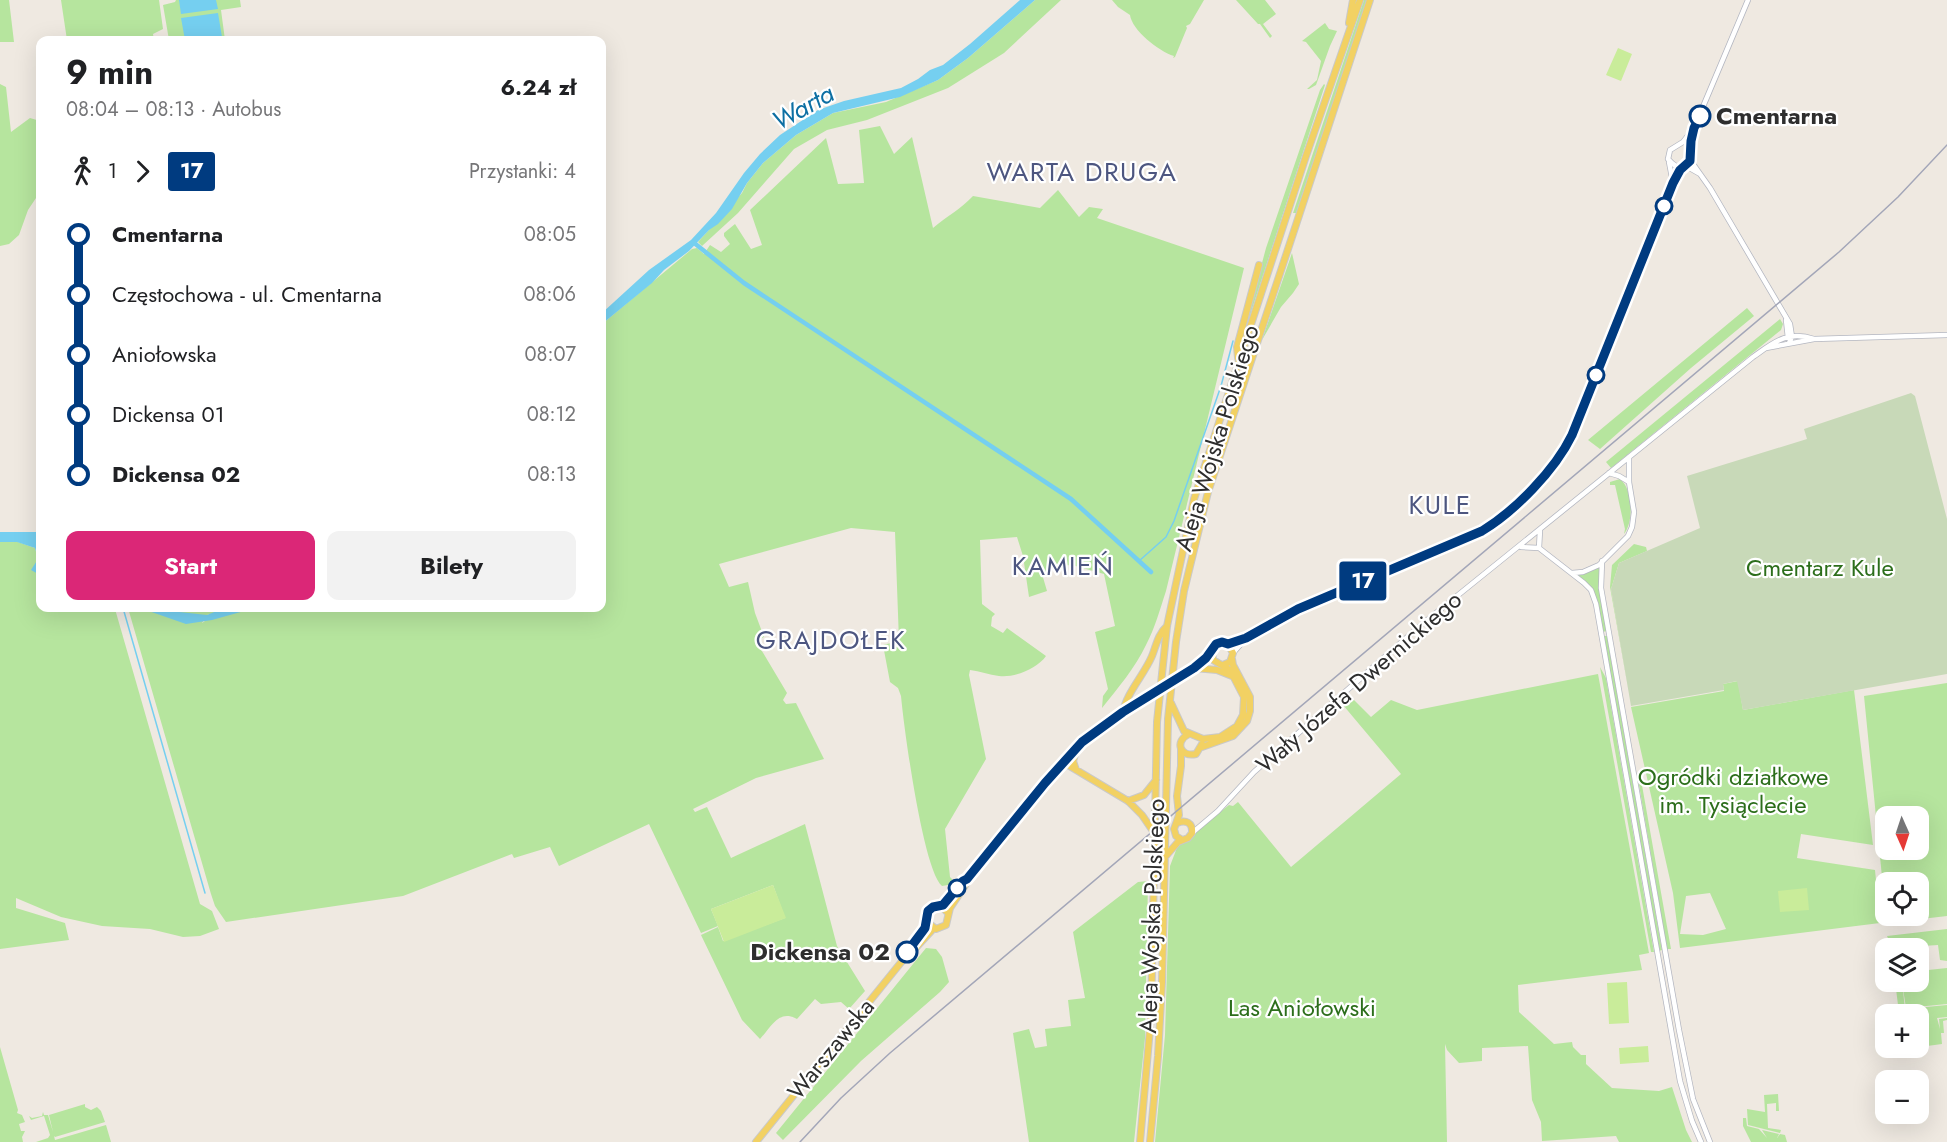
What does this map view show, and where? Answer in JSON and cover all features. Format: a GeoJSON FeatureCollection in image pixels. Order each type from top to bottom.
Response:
{"type":"FeatureCollection","features":[{"type":"Feature","properties":{"kind":"main road"},"geometry":{"type":"LineString","coordinates":[[1347,36],[1353,0]]}},
{"type":"Feature","properties":{"kind":"main road","name":"Aleja Wojska Polskiego"},"geometry":{"type":"LineString","coordinates":[[1140,1142],[1151,1017],[1157,723],[1167,626],[1194,499],[1360,0]]}},
{"type":"Feature","properties":{"kind":"main road","name":"Aleja Wojska Polskiego"},"geometry":{"type":"LineString","coordinates":[[1150,1142],[1160,1023],[1169,699],[1184,591],[1208,492],[1370,0]]}},
{"type":"Feature","properties":{"kind":"main road"},"geometry":{"type":"LineString","coordinates":[[1239,362],[1237,347],[1259,265]]}},
{"type":"Feature","properties":{"kind":"main road"},"geometry":{"type":"LineString","coordinates":[[1123,712],[1125,702],[1144,673],[1161,632],[1167,626]]}},
{"type":"Feature","properties":{"kind":"main road"},"geometry":{"type":"LineString","coordinates":[[1181,766],[1202,747],[1233,736],[1242,729],[1249,716],[1250,697],[1233,665],[1228,644],[1222,642],[1216,644],[1197,668]]}},
{"type":"Feature","properties":{"kind":"main road"},"geometry":{"type":"LineString","coordinates":[[1211,653],[1215,663]]}},
{"type":"Feature","properties":{"kind":"main road"},"geometry":{"type":"LineString","coordinates":[[1223,665],[1232,656]]}},
{"type":"Feature","properties":{"kind":"main road"},"geometry":{"type":"LineString","coordinates":[[967,879],[941,906],[933,907],[928,911],[927,922],[934,928],[946,925],[948,913],[967,879],[1063,762],[1098,729],[1135,704],[1183,675],[1215,663],[1230,670],[1244,697],[1245,708],[1241,721],[1232,730],[1220,737],[1208,740],[1189,734],[1180,726],[1169,699]]}},
{"type":"Feature","properties":{"kind":"main road"},"geometry":{"type":"LineString","coordinates":[[1197,668],[1217,670],[1232,676]]}},
{"type":"Feature","properties":{"kind":"main road"},"geometry":{"type":"LineString","coordinates":[[1182,840],[1174,834],[1174,830],[1179,814],[1177,796],[1181,766],[1180,740],[1189,734]]}},
{"type":"Feature","properties":{"kind":"main road"},"geometry":{"type":"LineString","coordinates":[[1200,738],[1202,747]]}},
{"type":"Feature","properties":{"kind":"main road"},"geometry":{"type":"LineString","coordinates":[[1077,747],[1074,761],[1077,770]]}},
{"type":"Feature","properties":{"kind":"main road"},"geometry":{"type":"LineString","coordinates":[[1180,749],[1190,756]]}},
{"type":"Feature","properties":{"kind":"main road"},"geometry":{"type":"LineString","coordinates":[[1063,762],[1128,801],[1142,815],[1155,834]]}},
{"type":"Feature","properties":{"kind":"main road"},"geometry":{"type":"LineString","coordinates":[[1128,801],[1144,795],[1156,780]]}},
{"type":"Feature","properties":{"kind":"main road"},"geometry":{"type":"LineString","coordinates":[[1164,857],[1192,833],[1188,822],[1179,814]]}},
{"type":"Feature","properties":{"kind":"main road"},"geometry":{"type":"LineString","coordinates":[[1177,823],[1188,822]]}},
{"type":"Feature","properties":{"kind":"main road"},"geometry":{"type":"LineString","coordinates":[[941,906],[948,913]]}},
{"type":"Feature","properties":{"kind":"main road","name":"Warszawska"},"geometry":{"type":"LineString","coordinates":[[907,956],[907,952],[927,922]]}},
{"type":"Feature","properties":{"kind":"main road","name":"Warszawska"},"geometry":{"type":"LineString","coordinates":[[756,1142],[907,956],[934,928]]}},
{"type":"Feature","properties":{"kind":"street"},"geometry":{"type":"LineString","coordinates":[[1748,0],[1694,128],[1691,154],[1693,164],[1790,324],[1789,339]]}},
{"type":"Feature","properties":{"kind":"street"},"geometry":{"type":"LineString","coordinates":[[1673,183],[1668,159],[1670,150],[1680,144],[1694,128]]}},
{"type":"Feature","properties":{"kind":"street"},"geometry":{"type":"LineString","coordinates":[[1680,144],[1687,147],[1691,154]]}},
{"type":"Feature","properties":{"kind":"street"},"geometry":{"type":"LineString","coordinates":[[1228,644],[1246,638],[1298,609],[1482,531],[1500,518],[1547,473],[1572,435],[1673,183],[1691,154]]}},
{"type":"Feature","properties":{"kind":"street"},"geometry":{"type":"LineString","coordinates":[[1668,159],[1674,165],[1700,174]]}},
{"type":"Feature","properties":{"kind":"street","name":"Wały Józefa Dwernickiego"},"geometry":{"type":"LineString","coordinates":[[1192,833],[1218,811],[1254,772],[1403,640],[1771,343],[1789,339],[1947,334]]}},
{"type":"Feature","properties":{"kind":"street"},"geometry":{"type":"LineString","coordinates":[[1572,573],[1591,569],[1628,536],[1634,512],[1629,482],[1629,457]]}},
{"type":"Feature","properties":{"kind":"street"},"geometry":{"type":"LineString","coordinates":[[1609,473],[1629,482]]}},
{"type":"Feature","properties":{"kind":"street"},"geometry":{"type":"LineString","coordinates":[[1539,549],[1540,530]]}},
{"type":"Feature","properties":{"kind":"street"},"geometry":{"type":"LineString","coordinates":[[1520,547],[1539,549],[1572,573],[1591,590],[1596,604],[1680,1081],[1701,1142]]}},
{"type":"Feature","properties":{"kind":"street"},"geometry":{"type":"LineString","coordinates":[[1602,561],[1601,588],[1679,1030],[1693,1099],[1710,1142]]}},
{"type":"Feature","properties":{"kind":"street"},"geometry":{"type":"LineString","coordinates":[[1232,656],[1246,638]]}},
{"type":"Feature","properties":{"kind":"street"},"geometry":{"type":"LineString","coordinates":[[1188,822],[1203,823]]}},
{"type":"Feature","properties":{"kind":"green space"},"geometry":{"type":"Polygon","coordinates":[[[0,0],[9,0],[14,42],[0,42],[0,0]]]}},
{"type":"Feature","properties":{"kind":"green space"},"geometry":{"type":"Polygon","coordinates":[[[61,0],[159,0],[163,29],[153,34],[153,36],[66,36],[61,0]]]}},
{"type":"Feature","properties":{"kind":"green space"},"geometry":{"type":"Polygon","coordinates":[[[176,0],[240,0],[241,7],[221,10],[224,36],[168,36],[163,5],[176,0]]]}},
{"type":"Feature","properties":{"kind":"green space"},"geometry":{"type":"Polygon","coordinates":[[[1035,0],[1061,0],[1004,53],[948,88],[867,120],[827,130],[794,149],[738,213],[702,246],[698,242],[742,193],[763,163],[796,135],[833,113],[886,102],[938,80],[968,58],[1035,0]]]}},
{"type":"Feature","properties":{"kind":"green space"},"geometry":{"type":"Polygon","coordinates":[[[1112,0],[1204,0],[1190,24],[1186,26],[1187,28],[1175,57],[1173,58],[1174,56],[1161,50],[1147,39],[1135,27],[1130,15],[1112,0]]]}},
{"type":"Feature","properties":{"kind":"green space"},"geometry":{"type":"Polygon","coordinates":[[[1236,0],[1265,0],[1276,14],[1263,24],[1272,36],[1270,38],[1260,24],[1236,0]]]}},
{"type":"Feature","properties":{"kind":"green space"},"geometry":{"type":"Polygon","coordinates":[[[1364,0],[1367,0],[1296,213],[1293,213],[1364,0]]]}},
{"type":"Feature","properties":{"kind":"green space"},"geometry":{"type":"Polygon","coordinates":[[[1325,23],[1329,29],[1337,31],[1316,85],[1307,89],[1317,80],[1321,61],[1306,42],[1302,41],[1325,23]]]}},
{"type":"Feature","properties":{"kind":"green space"},"geometry":{"type":"Polygon","coordinates":[[[1618,48],[1632,54],[1621,81],[1606,75],[1618,48]]]}},
{"type":"Feature","properties":{"kind":"green space"},"geometry":{"type":"Polygon","coordinates":[[[0,84],[6,87],[11,132],[30,118],[36,120],[36,198],[28,210],[19,235],[9,244],[0,246],[0,84]]]}},
{"type":"Feature","properties":{"kind":"green space"},"geometry":{"type":"Polygon","coordinates":[[[1325,85],[1239,349],[1266,248],[1325,85]]]}},
{"type":"Feature","properties":{"kind":"green space"},"geometry":{"type":"Polygon","coordinates":[[[880,126],[894,154],[912,137],[933,228],[973,196],[1040,208],[1058,190],[1079,217],[1089,207],[1103,209],[1097,218],[1244,268],[1166,591],[1149,639],[1137,662],[1102,708],[1103,696],[1108,689],[1095,632],[1115,626],[1104,574],[1072,565],[1058,566],[1042,574],[1047,591],[1029,597],[1023,556],[1017,537],[980,540],[982,604],[995,614],[992,617],[991,626],[1003,633],[1007,628],[1046,656],[1031,669],[1011,676],[970,670],[969,675],[986,759],[945,829],[950,877],[953,880],[948,885],[942,886],[935,875],[928,854],[921,827],[901,696],[898,688],[890,682],[883,645],[899,641],[895,532],[851,528],[719,564],[729,587],[748,582],[755,613],[764,637],[756,641],[787,693],[783,700],[786,704],[796,703],[824,759],[756,778],[693,809],[695,812],[707,807],[731,858],[805,824],[837,946],[865,991],[849,1009],[841,1002],[821,1004],[815,999],[797,1019],[785,1016],[776,1020],[760,1039],[742,1020],[701,935],[718,927],[723,941],[785,918],[773,885],[711,909],[718,926],[701,933],[649,824],[559,866],[550,847],[514,858],[512,854],[403,896],[226,922],[215,906],[129,612],[155,612],[172,618],[169,612],[217,612],[207,615],[202,623],[231,612],[606,612],[606,321],[692,249],[697,248],[704,254],[710,245],[721,252],[730,244],[724,233],[735,224],[751,249],[762,245],[750,210],[826,138],[838,184],[864,183],[859,130],[880,126]]]}},
{"type":"Feature","properties":{"kind":"green space"},"geometry":{"type":"Polygon","coordinates":[[[1292,253],[1299,284],[1281,307],[1262,340],[1292,253]]]}},
{"type":"Feature","properties":{"kind":"green space"},"geometry":{"type":"Polygon","coordinates":[[[1747,308],[1754,316],[1691,368],[1600,449],[1588,440],[1747,308]]]}},
{"type":"Feature","properties":{"kind":"green space"},"geometry":{"type":"Polygon","coordinates":[[[1780,319],[1783,324],[1781,330],[1611,468],[1606,462],[1780,319]]]}},
{"type":"Feature","properties":{"kind":"green space","name":"Cmentarz Kule"},"geometry":{"type":"Polygon","coordinates":[[[1911,393],[1915,396],[1947,519],[1947,674],[1743,710],[1737,681],[1723,684],[1724,690],[1631,706],[1611,589],[1619,563],[1700,528],[1687,476],[1807,439],[1804,429],[1911,393]]]}},
{"type":"Feature","properties":{"kind":"green space"},"geometry":{"type":"Polygon","coordinates":[[[1620,479],[1628,490],[1631,506],[1629,522],[1624,534],[1625,529],[1615,485],[1610,485],[1610,482],[1620,479]]]}},
{"type":"Feature","properties":{"kind":"green space"},"geometry":{"type":"Polygon","coordinates":[[[0,542],[18,542],[35,548],[36,612],[116,612],[200,904],[212,911],[219,929],[200,936],[183,937],[150,929],[102,926],[61,917],[16,898],[16,908],[65,923],[69,940],[0,949],[0,542]]]}},
{"type":"Feature","properties":{"kind":"green space"},"geometry":{"type":"Polygon","coordinates":[[[1634,544],[1646,547],[1647,551],[1619,563],[1611,589],[1629,693],[1610,587],[1612,565],[1634,544]]]}},
{"type":"Feature","properties":{"kind":"green space"},"geometry":{"type":"Polygon","coordinates":[[[1600,566],[1600,592],[1607,631],[1602,632],[1593,590],[1578,575],[1600,566]]]}},
{"type":"Feature","properties":{"kind":"green space"},"geometry":{"type":"Polygon","coordinates":[[[1603,636],[1607,636],[1662,950],[1659,951],[1603,636]]]}},
{"type":"Feature","properties":{"kind":"green space"},"geometry":{"type":"Polygon","coordinates":[[[1600,667],[1606,678],[1654,952],[1651,952],[1600,667]]]}},
{"type":"Feature","properties":{"kind":"green space","name":"Las Aniołowski"},"geometry":{"type":"Polygon","coordinates":[[[1598,674],[1649,953],[1639,955],[1642,970],[1518,985],[1519,1012],[1554,1044],[1572,1042],[1573,1047],[1581,1055],[1586,1055],[1586,1064],[1612,1088],[1659,1091],[1672,1087],[1692,1142],[1619,1142],[1616,1136],[1542,1141],[1541,1122],[1532,1100],[1528,1046],[1482,1048],[1482,1061],[1459,1063],[1447,1050],[1445,1044],[1447,1142],[1155,1142],[1165,1035],[1170,866],[1178,845],[1189,840],[1195,832],[1229,805],[1233,806],[1238,802],[1291,867],[1401,774],[1343,705],[1351,697],[1371,717],[1391,700],[1417,710],[1598,674]]]}},
{"type":"Feature","properties":{"kind":"green space","name":"Ogródki działkowe im. Tysiąclecie"},"geometry":{"type":"Polygon","coordinates":[[[1738,681],[1743,710],[1854,690],[1873,845],[1801,834],[1797,858],[1875,870],[1875,924],[1680,948],[1673,893],[1631,707],[1724,691],[1723,684],[1738,681]],[[1710,893],[1686,896],[1680,934],[1703,935],[1726,929],[1710,893]]]}},
{"type":"Feature","properties":{"kind":"green space"},"geometry":{"type":"Polygon","coordinates":[[[1947,683],[1947,916],[1929,918],[1929,872],[1882,872],[1880,860],[1929,860],[1929,806],[1875,807],[1864,696],[1947,683]]]}},
{"type":"Feature","properties":{"kind":"green space"},"geometry":{"type":"Polygon","coordinates":[[[1640,774],[1671,949],[1667,949],[1638,779],[1640,774]]]}},
{"type":"Feature","properties":{"kind":"green space"},"geometry":{"type":"Polygon","coordinates":[[[1148,881],[1145,1038],[1134,1142],[1029,1142],[1013,1033],[1029,1029],[1035,1048],[1047,1046],[1045,1029],[1071,1026],[1068,1000],[1085,998],[1073,932],[1138,882],[1148,881]]]}},
{"type":"Feature","properties":{"kind":"green space"},"geometry":{"type":"Polygon","coordinates":[[[773,885],[786,918],[724,942],[711,909],[773,885]]]}},
{"type":"Feature","properties":{"kind":"green space"},"geometry":{"type":"Polygon","coordinates":[[[1807,888],[1809,910],[1780,912],[1778,891],[1807,888]]]}},
{"type":"Feature","properties":{"kind":"green space"},"geometry":{"type":"Polygon","coordinates":[[[1947,929],[1947,961],[1940,960],[1938,945],[1929,946],[1929,938],[1888,938],[1887,936],[1947,929]]]}},
{"type":"Feature","properties":{"kind":"green space"},"geometry":{"type":"Polygon","coordinates":[[[926,948],[936,949],[942,957],[949,982],[861,1061],[783,1140],[776,1133],[926,948]]]}},
{"type":"Feature","properties":{"kind":"green space"},"geometry":{"type":"Polygon","coordinates":[[[1947,968],[1947,1004],[1905,1004],[1904,992],[1929,992],[1929,970],[1947,968]]]}},
{"type":"Feature","properties":{"kind":"green space"},"geometry":{"type":"Polygon","coordinates":[[[1627,982],[1629,1023],[1609,1024],[1607,983],[1627,982]]]}},
{"type":"Feature","properties":{"kind":"green space"},"geometry":{"type":"Polygon","coordinates":[[[1896,992],[1903,992],[1904,1004],[1898,1004],[1896,992]]]}},
{"type":"Feature","properties":{"kind":"green space"},"geometry":{"type":"Polygon","coordinates":[[[1947,1005],[1947,1017],[1937,1018],[1940,1029],[1939,1019],[1947,1018],[1943,1021],[1942,1044],[1929,1046],[1929,1007],[1947,1005]]]}},
{"type":"Feature","properties":{"kind":"green space"},"geometry":{"type":"Polygon","coordinates":[[[1648,1046],[1649,1062],[1620,1064],[1619,1048],[1648,1046]]]}},
{"type":"Feature","properties":{"kind":"green space"},"geometry":{"type":"Polygon","coordinates":[[[0,1047],[17,1113],[22,1115],[25,1122],[19,1124],[21,1131],[25,1131],[22,1137],[23,1142],[0,1142],[0,1047]]]}},
{"type":"Feature","properties":{"kind":"green space"},"geometry":{"type":"Polygon","coordinates":[[[1778,1094],[1779,1111],[1776,1111],[1776,1103],[1767,1104],[1768,1128],[1781,1130],[1780,1133],[1748,1125],[1747,1109],[1765,1112],[1764,1095],[1778,1094]]]}},
{"type":"Feature","properties":{"kind":"green space"},"geometry":{"type":"Polygon","coordinates":[[[85,1104],[85,1107],[91,1110],[97,1107],[105,1122],[54,1136],[55,1140],[106,1125],[111,1142],[36,1142],[50,1135],[44,1116],[31,1120],[29,1116],[32,1118],[42,1116],[43,1112],[44,1115],[48,1115],[53,1132],[49,1115],[85,1104]]]}},
{"type":"Feature","properties":{"kind":"green space"},"geometry":{"type":"Polygon","coordinates":[[[1743,1118],[1746,1118],[1747,1126],[1759,1129],[1767,1138],[1762,1130],[1779,1134],[1777,1138],[1780,1134],[1785,1135],[1787,1142],[1751,1142],[1743,1126],[1743,1118]]]}},
{"type":"Feature","properties":{"kind":"water"},"geometry":{"type":"Polygon","coordinates":[[[179,0],[216,0],[218,9],[181,14],[179,0]]]}},
{"type":"Feature","properties":{"kind":"water"},"geometry":{"type":"Polygon","coordinates":[[[1020,0],[1035,0],[968,58],[938,80],[900,97],[833,113],[796,135],[763,163],[747,183],[732,209],[718,224],[606,321],[606,309],[649,270],[691,240],[716,213],[760,154],[780,135],[818,110],[844,101],[901,88],[930,70],[943,65],[1020,0]]]}},
{"type":"Feature","properties":{"kind":"water"},"geometry":{"type":"Polygon","coordinates":[[[218,13],[222,36],[184,36],[181,18],[218,13]]]}},
{"type":"Feature","properties":{"kind":"water"},"geometry":{"type":"Polygon","coordinates":[[[0,532],[36,532],[36,552],[35,548],[17,542],[0,542],[0,532]]]}},
{"type":"Feature","properties":{"kind":"water"},"geometry":{"type":"Polygon","coordinates":[[[36,562],[36,573],[31,570],[36,562]]]}},
{"type":"Feature","properties":{"kind":"water"},"geometry":{"type":"Polygon","coordinates":[[[152,612],[207,615],[214,612],[241,612],[212,620],[186,624],[152,612]]]}},
{"type":"Feature","properties":{"kind":"waterway"},"geometry":{"type":"LineString","coordinates":[[693,242],[744,283],[1071,499],[1151,572]]}},
{"type":"Feature","properties":{"kind":"waterway"},"geometry":{"type":"LineString","coordinates":[[1139,561],[1166,537],[1174,521],[1221,386],[1233,341]]}},
{"type":"Feature","properties":{"kind":"waterway"},"geometry":{"type":"LineString","coordinates":[[124,612],[205,893]]}},
{"type":"Feature","properties":{"kind":"railway"},"geometry":{"type":"LineString","coordinates":[[800,1142],[841,1098],[890,1053],[1839,252],[1898,197],[1947,145]]}},
{"type":"Feature","properties":{"kind":"bus line","name":"17"},"geometry":{"type":"LineString","coordinates":[[907,952],[927,925],[928,911],[933,907],[943,905],[1063,762],[1098,729],[1194,668],[1211,653],[1216,644],[1222,642],[1228,644],[1246,638],[1298,609],[1482,531],[1500,518],[1547,473],[1572,435],[1673,183],[1680,170],[1690,161],[1691,141],[1700,116]]}},
{"type":"Feature","properties":{"kind":"place","name":"Cmentarna"},"geometry":{"type":"Point","coordinates":[1700,116]}},
{"type":"Feature","properties":{"kind":"place","name":"Dickensa 02"},"geometry":{"type":"Point","coordinates":[907,952]}},
{"type":"Feature","properties":{"kind":"district","name":"WARTA DRUGA"},"geometry":{"type":"Point","coordinates":[1082,172]}},
{"type":"Feature","properties":{"kind":"district","name":"KULE"},"geometry":{"type":"Point","coordinates":[1440,505]}},
{"type":"Feature","properties":{"kind":"district","name":"KAMIEŃ"},"geometry":{"type":"Point","coordinates":[1063,566]}},
{"type":"Feature","properties":{"kind":"district","name":"GRAJDOŁEK"},"geometry":{"type":"Point","coordinates":[831,640]}},
{"type":"Feature","properties":{"kind":"water label","name":"Warta"},"geometry":{"type":"Point","coordinates":[803,107]}}]}
